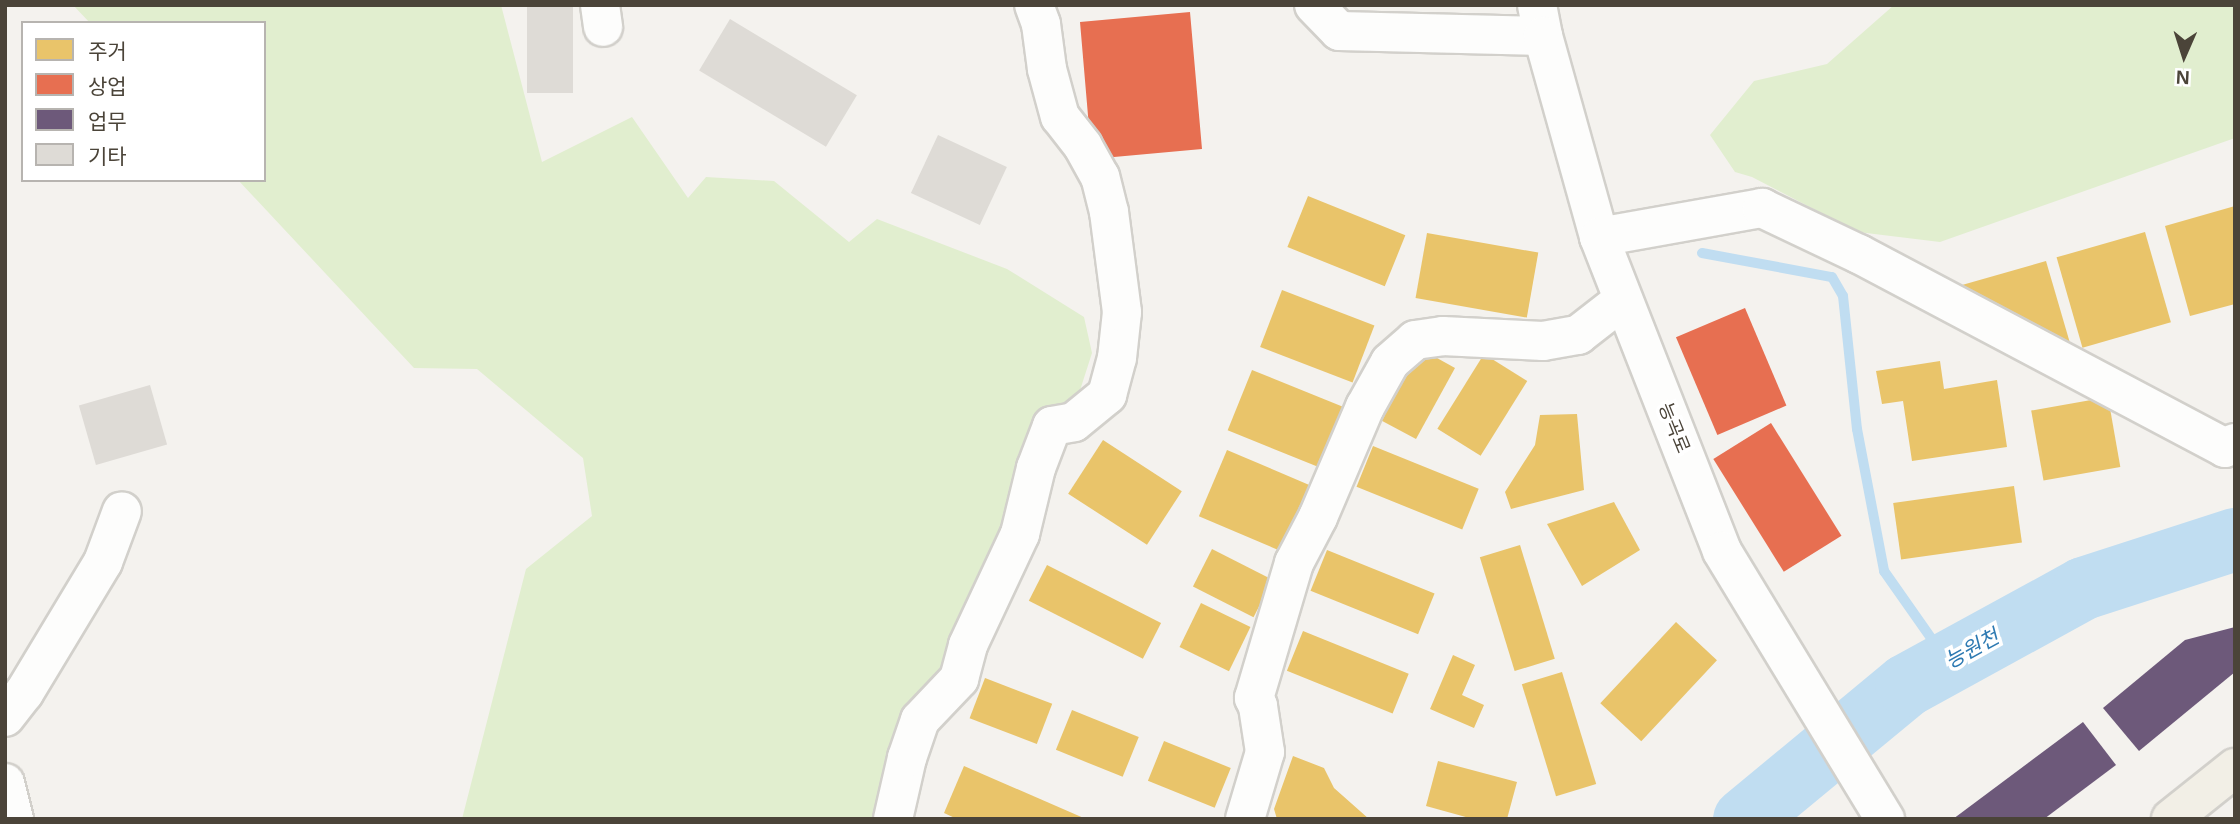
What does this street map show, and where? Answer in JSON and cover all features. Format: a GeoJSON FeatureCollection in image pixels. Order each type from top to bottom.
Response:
{"type":"FeatureCollection","features":[{"type":"Feature","properties":{"kind":"main road"},"geometry":{"type":"LineString","coordinates":[[2171,819],[2235,768]]}},
{"type":"Feature","properties":{"kind":"street"},"geometry":{"type":"LineString","coordinates":[[893,819],[907,758],[920,720],[959,680],[968,645],[1020,534],[1037,468],[1052,426],[1074,422],[1107,395],[1117,358],[1122,312],[1118,261],[1109,212],[1100,177],[1083,146],[1060,117],[1047,69],[1041,24],[1034,5]]}},
{"type":"Feature","properties":{"kind":"street"},"geometry":{"type":"LineString","coordinates":[[1314,5],[1339,31],[1540,20]]}},
{"type":"Feature","properties":{"kind":"street","name":"능곡로"},"geometry":{"type":"LineString","coordinates":[[1540,20],[1599,237],[1722,551],[1885,818]]}},
{"type":"Feature","properties":{"kind":"street"},"geometry":{"type":"LineString","coordinates":[[1599,237],[1762,208],[1859,254],[2225,448],[2235,443]]}},
{"type":"Feature","properties":{"kind":"street"},"geometry":{"type":"LineString","coordinates":[[1245,819],[1265,752],[1254,698],[1294,563],[1318,517],[1365,407],[1390,362],[1415,340],[1443,336],[1543,341],[1578,334],[1623,300]]}},
{"type":"Feature","properties":{"kind":"street"},"geometry":{"type":"LineString","coordinates":[[5,717],[24,693],[103,562],[122,511]]}},
{"type":"Feature","properties":{"kind":"street"},"geometry":{"type":"LineString","coordinates":[[5,783],[14,819]]}},
{"type":"Feature","properties":{"kind":"green space"},"geometry":{"type":"Polygon","coordinates":[[[73,5],[501,5],[542,162],[632,117],[688,198],[706,177],[774,181],[849,242],[877,219],[1007,269],[1084,317],[1092,353],[1074,409],[1027,466],[884,819],[462,819],[526,569],[592,516],[583,458],[477,369],[414,368],[240,182],[266,182],[266,21],[88,21],[73,5]]]}},
{"type":"Feature","properties":{"kind":"green space"},"geometry":{"type":"Polygon","coordinates":[[[1894,5],[2235,5],[2235,138],[1940,242],[1858,232],[1752,177],[1735,172],[1710,135],[1754,81],[1827,64],[1894,5]]]}},
{"type":"Feature","properties":{"kind":"building: 주거"},"geometry":{"type":"Polygon","coordinates":[[[1308,196],[1405,235],[1385,286],[1287,247],[1308,196]]]}},
{"type":"Feature","properties":{"kind":"building: 주거"},"geometry":{"type":"Polygon","coordinates":[[[2235,206],[2235,304],[2190,316],[2165,226],[2235,206]]]}},
{"type":"Feature","properties":{"kind":"building: 주거"},"geometry":{"type":"Polygon","coordinates":[[[2145,232],[2171,322],[2082,348],[2057,257],[2145,232]]]}},
{"type":"Feature","properties":{"kind":"building: 주거"},"geometry":{"type":"Polygon","coordinates":[[[1427,233],[1538,253],[1527,318],[1416,298],[1427,233]]]}},
{"type":"Feature","properties":{"kind":"building: 주거"},"geometry":{"type":"Polygon","coordinates":[[[2046,261],[2072,350],[1948,289],[2046,261]]]}},
{"type":"Feature","properties":{"kind":"building: 주거"},"geometry":{"type":"Polygon","coordinates":[[[1282,290],[1374,325],[1353,382],[1260,347],[1282,290]]]}},
{"type":"Feature","properties":{"kind":"building: 주거"},"geometry":{"type":"Polygon","coordinates":[[[1419,348],[1455,368],[1416,439],[1371,415],[1419,348]]]}},
{"type":"Feature","properties":{"kind":"building: 주거"},"geometry":{"type":"Polygon","coordinates":[[[1484,354],[1527,381],[1481,456],[1437,429],[1484,354]]]}},
{"type":"Feature","properties":{"kind":"building: 주거"},"geometry":{"type":"Polygon","coordinates":[[[1940,361],[1944,389],[1997,380],[2007,447],[1912,461],[1903,401],[1882,404],[1876,371],[1940,361]]]}},
{"type":"Feature","properties":{"kind":"building: 주거"},"geometry":{"type":"Polygon","coordinates":[[[1252,370],[1343,407],[1319,467],[1228,430],[1252,370]]]}},
{"type":"Feature","properties":{"kind":"building: 주거"},"geometry":{"type":"Polygon","coordinates":[[[2108,397],[2120,467],[2044,480],[2031,411],[2108,397]]]}},
{"type":"Feature","properties":{"kind":"building: 주거"},"geometry":{"type":"Polygon","coordinates":[[[1577,414],[1584,490],[1511,509],[1505,492],[1535,445],[1540,415],[1577,414]]]}},
{"type":"Feature","properties":{"kind":"building: 주거"},"geometry":{"type":"Polygon","coordinates":[[[1103,440],[1182,491],[1147,545],[1068,494],[1103,440]]]}},
{"type":"Feature","properties":{"kind":"building: 주거"},"geometry":{"type":"Polygon","coordinates":[[[1373,446],[1479,489],[1462,530],[1357,487],[1373,446]]]}},
{"type":"Feature","properties":{"kind":"building: 주거"},"geometry":{"type":"Polygon","coordinates":[[[1227,450],[1310,485],[1282,551],[1199,516],[1227,450]]]}},
{"type":"Feature","properties":{"kind":"building: 주거"},"geometry":{"type":"Polygon","coordinates":[[[2014,486],[2022,542],[1901,559],[1893,503],[2014,486]]]}},
{"type":"Feature","properties":{"kind":"building: 주거"},"geometry":{"type":"Polygon","coordinates":[[[1614,502],[1640,550],[1582,586],[1547,524],[1614,502]]]}},
{"type":"Feature","properties":{"kind":"building: 주거"},"geometry":{"type":"Polygon","coordinates":[[[1520,545],[1555,659],[1515,671],[1480,557],[1520,545]]]}},
{"type":"Feature","properties":{"kind":"building: 주거"},"geometry":{"type":"Polygon","coordinates":[[[1212,549],[1273,580],[1254,617],[1193,586],[1212,549]]]}},
{"type":"Feature","properties":{"kind":"building: 주거"},"geometry":{"type":"Polygon","coordinates":[[[1327,550],[1435,593],[1418,634],[1311,591],[1327,550]]]}},
{"type":"Feature","properties":{"kind":"building: 주거"},"geometry":{"type":"Polygon","coordinates":[[[1047,565],[1161,623],[1143,659],[1029,601],[1047,565]]]}},
{"type":"Feature","properties":{"kind":"building: 주거"},"geometry":{"type":"Polygon","coordinates":[[[1201,603],[1250,627],[1229,671],[1180,647],[1201,603]]]}},
{"type":"Feature","properties":{"kind":"building: 주거"},"geometry":{"type":"Polygon","coordinates":[[[1676,622],[1717,660],[1641,741],[1600,703],[1676,622]]]}},
{"type":"Feature","properties":{"kind":"building: 주거"},"geometry":{"type":"Polygon","coordinates":[[[1303,631],[1409,674],[1393,714],[1287,671],[1303,631]]]}},
{"type":"Feature","properties":{"kind":"building: 주거"},"geometry":{"type":"Polygon","coordinates":[[[1453,655],[1475,665],[1462,695],[1484,705],[1474,728],[1430,709],[1453,655]]]}},
{"type":"Feature","properties":{"kind":"building: 주거"},"geometry":{"type":"Polygon","coordinates":[[[1562,672],[1596,784],[1556,796],[1522,684],[1562,672]]]}},
{"type":"Feature","properties":{"kind":"building: 주거"},"geometry":{"type":"Polygon","coordinates":[[[985,678],[1052,704],[1037,744],[970,718],[985,678]]]}},
{"type":"Feature","properties":{"kind":"building: 주거"},"geometry":{"type":"Polygon","coordinates":[[[1072,710],[1139,737],[1123,777],[1056,750],[1072,710]]]}},
{"type":"Feature","properties":{"kind":"building: 주거"},"geometry":{"type":"Polygon","coordinates":[[[1164,741],[1231,768],[1215,808],[1148,781],[1164,741]]]}},
{"type":"Feature","properties":{"kind":"building: 주거"},"geometry":{"type":"Polygon","coordinates":[[[1293,756],[1324,768],[1334,788],[1369,819],[1277,819],[1274,809],[1293,756]]]}},
{"type":"Feature","properties":{"kind":"building: 주거"},"geometry":{"type":"Polygon","coordinates":[[[1438,761],[1517,782],[1507,819],[1473,819],[1426,806],[1438,761]]]}},
{"type":"Feature","properties":{"kind":"building: 주거"},"geometry":{"type":"Polygon","coordinates":[[[964,766],[1086,819],[957,819],[944,813],[964,766]]]}},
{"type":"Feature","properties":{"kind":"building: 상업"},"geometry":{"type":"Polygon","coordinates":[[[1190,12],[1202,149],[1103,158],[1101,138],[1090,139],[1080,22],[1190,12]]]}},
{"type":"Feature","properties":{"kind":"building: 상업"},"geometry":{"type":"Polygon","coordinates":[[[1745,308],[1786,406],[1717,435],[1676,337],[1745,308]]]}},
{"type":"Feature","properties":{"kind":"building: 상업"},"geometry":{"type":"Polygon","coordinates":[[[1771,423],[1841,536],[1784,572],[1713,459],[1771,423]]]}},
{"type":"Feature","properties":{"kind":"building: 업무"},"geometry":{"type":"Polygon","coordinates":[[[2235,627],[2235,672],[2139,751],[2103,708],[2185,640],[2235,627]]]}},
{"type":"Feature","properties":{"kind":"building: 업무"},"geometry":{"type":"Polygon","coordinates":[[[2083,722],[2116,765],[2044,819],[1953,819],[2083,722]]]}},
{"type":"Feature","properties":{"kind":"building: 기타"},"geometry":{"type":"Polygon","coordinates":[[[527,5],[573,5],[573,93],[527,93],[527,5]]]}},
{"type":"Feature","properties":{"kind":"building: 기타"},"geometry":{"type":"Polygon","coordinates":[[[730,19],[857,95],[826,147],[699,70],[730,19]]]}},
{"type":"Feature","properties":{"kind":"building: 기타"},"geometry":{"type":"Polygon","coordinates":[[[938,135],[1007,167],[980,225],[911,193],[938,135]]]}},
{"type":"Feature","properties":{"kind":"building: 기타"},"geometry":{"type":"Polygon","coordinates":[[[150,385],[167,445],[96,465],[79,405],[150,385]]]}},
{"type":"Feature","properties":{"kind":"waterway"},"geometry":{"type":"LineString","coordinates":[[1702,253],[1832,277],[1843,296],[1857,429],[1884,571],[1948,662]]}},
{"type":"Feature","properties":{"kind":"waterway","name":"능원천"},"geometry":{"type":"LineString","coordinates":[[1744,819],[1906,685],[2083,588],[2235,539]]}}]}
